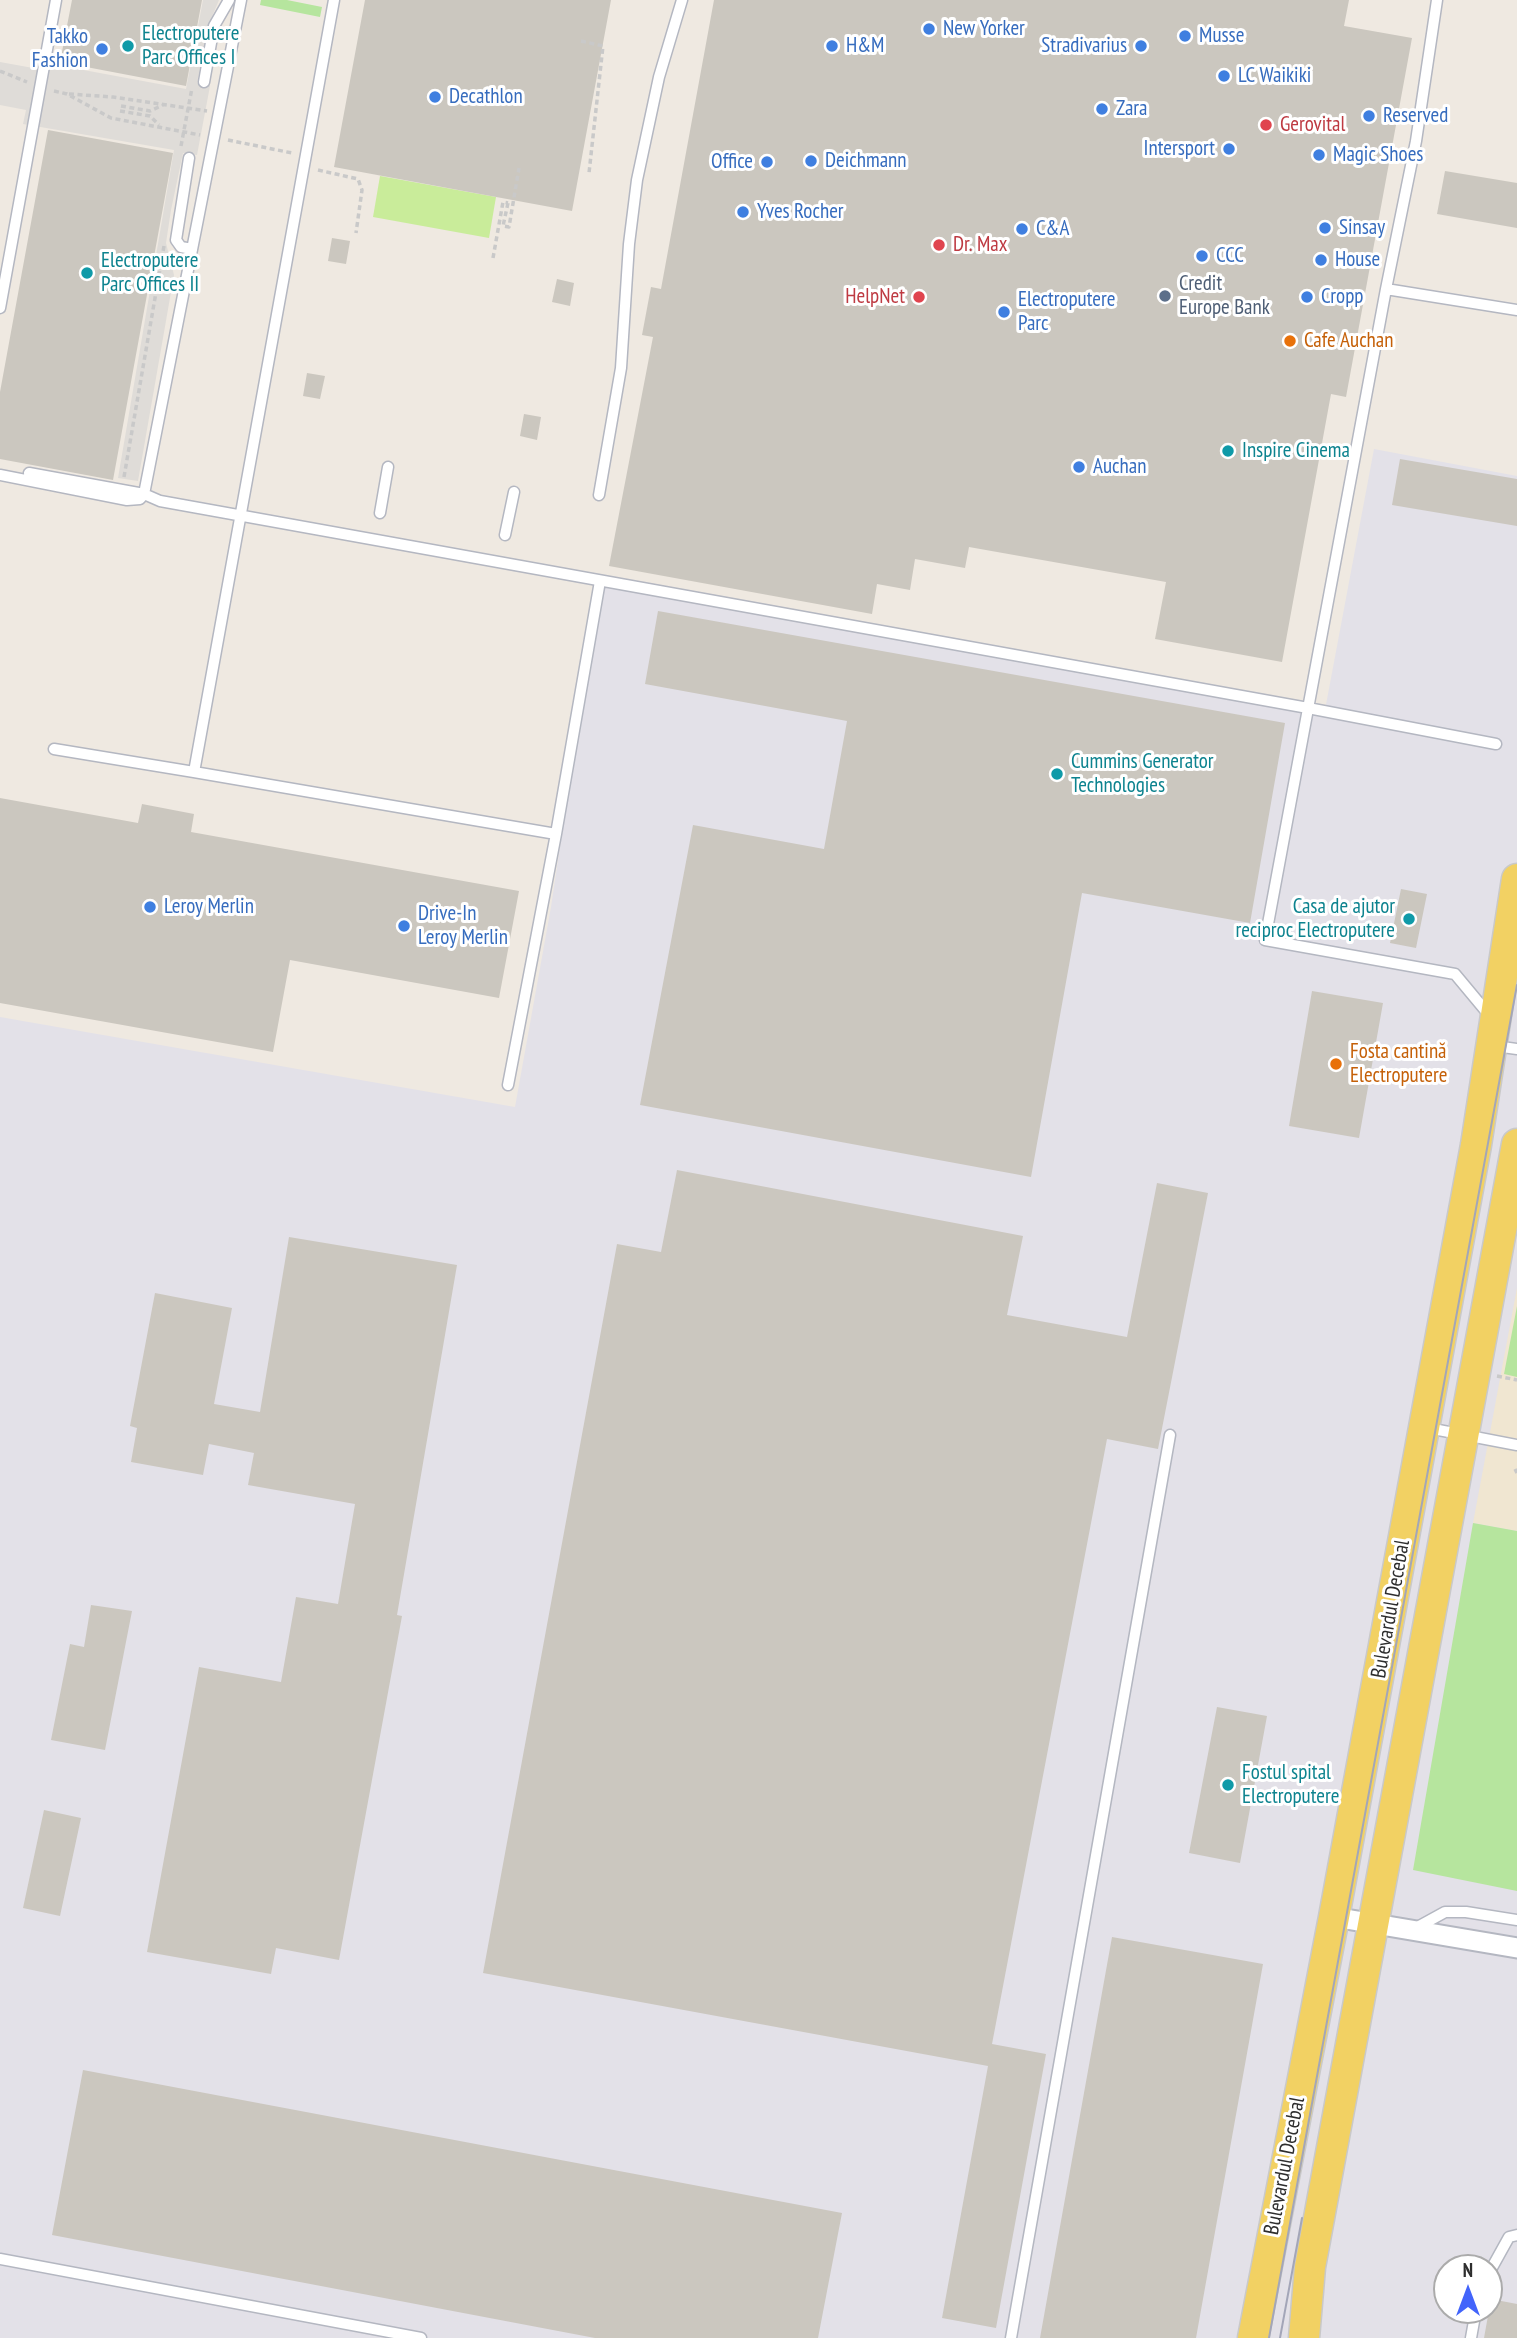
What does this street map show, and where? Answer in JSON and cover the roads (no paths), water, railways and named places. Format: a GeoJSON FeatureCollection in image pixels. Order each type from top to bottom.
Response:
{"type":"FeatureCollection","features":[{"type":"Feature","properties":{"kind":"main road","name":"Bulevardul Decebal"},"geometry":{"type":"LineString","coordinates":[[1253,2338],[1334,1917],[1476,1145],[1501,1039],[1517,878]]}},
{"type":"Feature","properties":{"kind":"main road","name":"Bulevardul Decebal"},"geometry":{"type":"LineString","coordinates":[[1304,2338],[1310,2267],[1517,1143]]}},
{"type":"Feature","properties":{"kind":"street"},"geometry":{"type":"LineString","coordinates":[[1334,1917],[1517,1948]]}},
{"type":"Feature","properties":{"kind":"lane"},"geometry":{"type":"LineString","coordinates":[[0,308],[56,0]]}},
{"type":"Feature","properties":{"kind":"lane"},"geometry":{"type":"LineString","coordinates":[[204,82],[214,26],[229,0]]}},
{"type":"Feature","properties":{"kind":"lane"},"geometry":{"type":"LineString","coordinates":[[0,475],[127,500],[140,499],[144,494],[241,0]]}},
{"type":"Feature","properties":{"kind":"lane"},"geometry":{"type":"LineString","coordinates":[[194,772],[334,0]]}},
{"type":"Feature","properties":{"kind":"lane"},"geometry":{"type":"LineString","coordinates":[[599,495],[621,368],[629,244],[637,180],[659,77],[682,0]]}},
{"type":"Feature","properties":{"kind":"lane"},"geometry":{"type":"LineString","coordinates":[[1437,0],[1416,141],[1265,940],[1455,974],[1501,1039]]}},
{"type":"Feature","properties":{"kind":"lane"},"geometry":{"type":"LineString","coordinates":[[188,158],[176,240],[181,247],[192,249]]}},
{"type":"Feature","properties":{"kind":"lane"},"geometry":{"type":"LineString","coordinates":[[1386,289],[1517,310]]}},
{"type":"Feature","properties":{"kind":"lane"},"geometry":{"type":"LineString","coordinates":[[380,513],[388,467]]}},
{"type":"Feature","properties":{"kind":"lane"},"geometry":{"type":"LineString","coordinates":[[29,473],[144,494],[160,501],[1496,744]]}},
{"type":"Feature","properties":{"kind":"lane"},"geometry":{"type":"LineString","coordinates":[[505,535],[514,492]]}},
{"type":"Feature","properties":{"kind":"lane"},"geometry":{"type":"LineString","coordinates":[[508,1084],[556,834],[600,581]]}},
{"type":"Feature","properties":{"kind":"lane"},"geometry":{"type":"LineString","coordinates":[[54,749],[556,834]]}},
{"type":"Feature","properties":{"kind":"lane"},"geometry":{"type":"LineString","coordinates":[[1424,1427],[1517,1445]]}},
{"type":"Feature","properties":{"kind":"lane"},"geometry":{"type":"LineString","coordinates":[[1010,2338],[1170,1435]]}},
{"type":"Feature","properties":{"kind":"lane"},"geometry":{"type":"LineString","coordinates":[[1412,1930],[1445,1912],[1466,1912],[1517,1920]]}},
{"type":"Feature","properties":{"kind":"lane"},"geometry":{"type":"LineString","coordinates":[[1500,2254],[1509,2237],[1517,2235]]}},
{"type":"Feature","properties":{"kind":"lane"},"geometry":{"type":"LineString","coordinates":[[0,2259],[421,2338]]}},
{"type":"Feature","properties":{"kind":"tram line"},"geometry":{"type":"LineString","coordinates":[[1269,2338],[1517,985]]}},
{"type":"Feature","properties":{"kind":"tram line"},"geometry":{"type":"LineString","coordinates":[[1280,2338],[1302,2218]]}},
{"type":"Feature","properties":{"kind":"place","name":"New Yorker"},"geometry":{"type":"Point","coordinates":[929,29]}},
{"type":"Feature","properties":{"kind":"place","name":"Musse"},"geometry":{"type":"Point","coordinates":[1185,36]}},
{"type":"Feature","properties":{"kind":"place","name":"Electroputere Parc Offices I"},"geometry":{"type":"Point","coordinates":[128,46]}},
{"type":"Feature","properties":{"kind":"place","name":"H&M"},"geometry":{"type":"Point","coordinates":[832,46]}},
{"type":"Feature","properties":{"kind":"place","name":"Stradivarius"},"geometry":{"type":"Point","coordinates":[1141,46]}},
{"type":"Feature","properties":{"kind":"place","name":"Takko Fashion"},"geometry":{"type":"Point","coordinates":[102,49]}},
{"type":"Feature","properties":{"kind":"place","name":"LC Waikiki"},"geometry":{"type":"Point","coordinates":[1224,76]}},
{"type":"Feature","properties":{"kind":"place","name":"Decathlon"},"geometry":{"type":"Point","coordinates":[435,97]}},
{"type":"Feature","properties":{"kind":"place","name":"Zara"},"geometry":{"type":"Point","coordinates":[1102,109]}},
{"type":"Feature","properties":{"kind":"place","name":"Reserved"},"geometry":{"type":"Point","coordinates":[1369,116]}},
{"type":"Feature","properties":{"kind":"place","name":"Gerovital"},"geometry":{"type":"Point","coordinates":[1266,125]}},
{"type":"Feature","properties":{"kind":"place","name":"Intersport"},"geometry":{"type":"Point","coordinates":[1229,149]}},
{"type":"Feature","properties":{"kind":"place","name":"Magic Shoes"},"geometry":{"type":"Point","coordinates":[1319,155]}},
{"type":"Feature","properties":{"kind":"place","name":"Deichmann"},"geometry":{"type":"Point","coordinates":[811,161]}},
{"type":"Feature","properties":{"kind":"place","name":"Office"},"geometry":{"type":"Point","coordinates":[767,162]}},
{"type":"Feature","properties":{"kind":"place","name":"Yves Rocher"},"geometry":{"type":"Point","coordinates":[743,212]}},
{"type":"Feature","properties":{"kind":"place","name":"Sinsay"},"geometry":{"type":"Point","coordinates":[1325,228]}},
{"type":"Feature","properties":{"kind":"place","name":"C&A"},"geometry":{"type":"Point","coordinates":[1022,229]}},
{"type":"Feature","properties":{"kind":"place","name":"Dr. Max"},"geometry":{"type":"Point","coordinates":[939,245]}},
{"type":"Feature","properties":{"kind":"place","name":"CCC"},"geometry":{"type":"Point","coordinates":[1202,256]}},
{"type":"Feature","properties":{"kind":"place","name":"House"},"geometry":{"type":"Point","coordinates":[1321,260]}},
{"type":"Feature","properties":{"kind":"place","name":"Electroputere Parc Offices II"},"geometry":{"type":"Point","coordinates":[87,273]}},
{"type":"Feature","properties":{"kind":"place","name":"Credit Europe Bank"},"geometry":{"type":"Point","coordinates":[1165,296]}},
{"type":"Feature","properties":{"kind":"place","name":"HelpNet"},"geometry":{"type":"Point","coordinates":[919,297]}},
{"type":"Feature","properties":{"kind":"place","name":"Cropp"},"geometry":{"type":"Point","coordinates":[1307,297]}},
{"type":"Feature","properties":{"kind":"place","name":"Electroputere Parc"},"geometry":{"type":"Point","coordinates":[1004,312]}},
{"type":"Feature","properties":{"kind":"place","name":"Cafe Auchan"},"geometry":{"type":"Point","coordinates":[1290,341]}},
{"type":"Feature","properties":{"kind":"place","name":"Inspire Cinema"},"geometry":{"type":"Point","coordinates":[1228,451]}},
{"type":"Feature","properties":{"kind":"place","name":"Auchan"},"geometry":{"type":"Point","coordinates":[1079,467]}},
{"type":"Feature","properties":{"kind":"place","name":"Cummins Generator Technologies"},"geometry":{"type":"Point","coordinates":[1057,774]}},
{"type":"Feature","properties":{"kind":"place","name":"Leroy Merlin"},"geometry":{"type":"Point","coordinates":[150,907]}},
{"type":"Feature","properties":{"kind":"place","name":"Casa de ajutor reciproc Electroputere"},"geometry":{"type":"Point","coordinates":[1409,919]}},
{"type":"Feature","properties":{"kind":"place","name":"Drive-In Leroy Merlin"},"geometry":{"type":"Point","coordinates":[404,926]}},
{"type":"Feature","properties":{"kind":"place","name":"Fosta cantină Electroputere"},"geometry":{"type":"Point","coordinates":[1336,1064]}},
{"type":"Feature","properties":{"kind":"place","name":"Fostul spital Electroputere"},"geometry":{"type":"Point","coordinates":[1228,1785]}}]}
